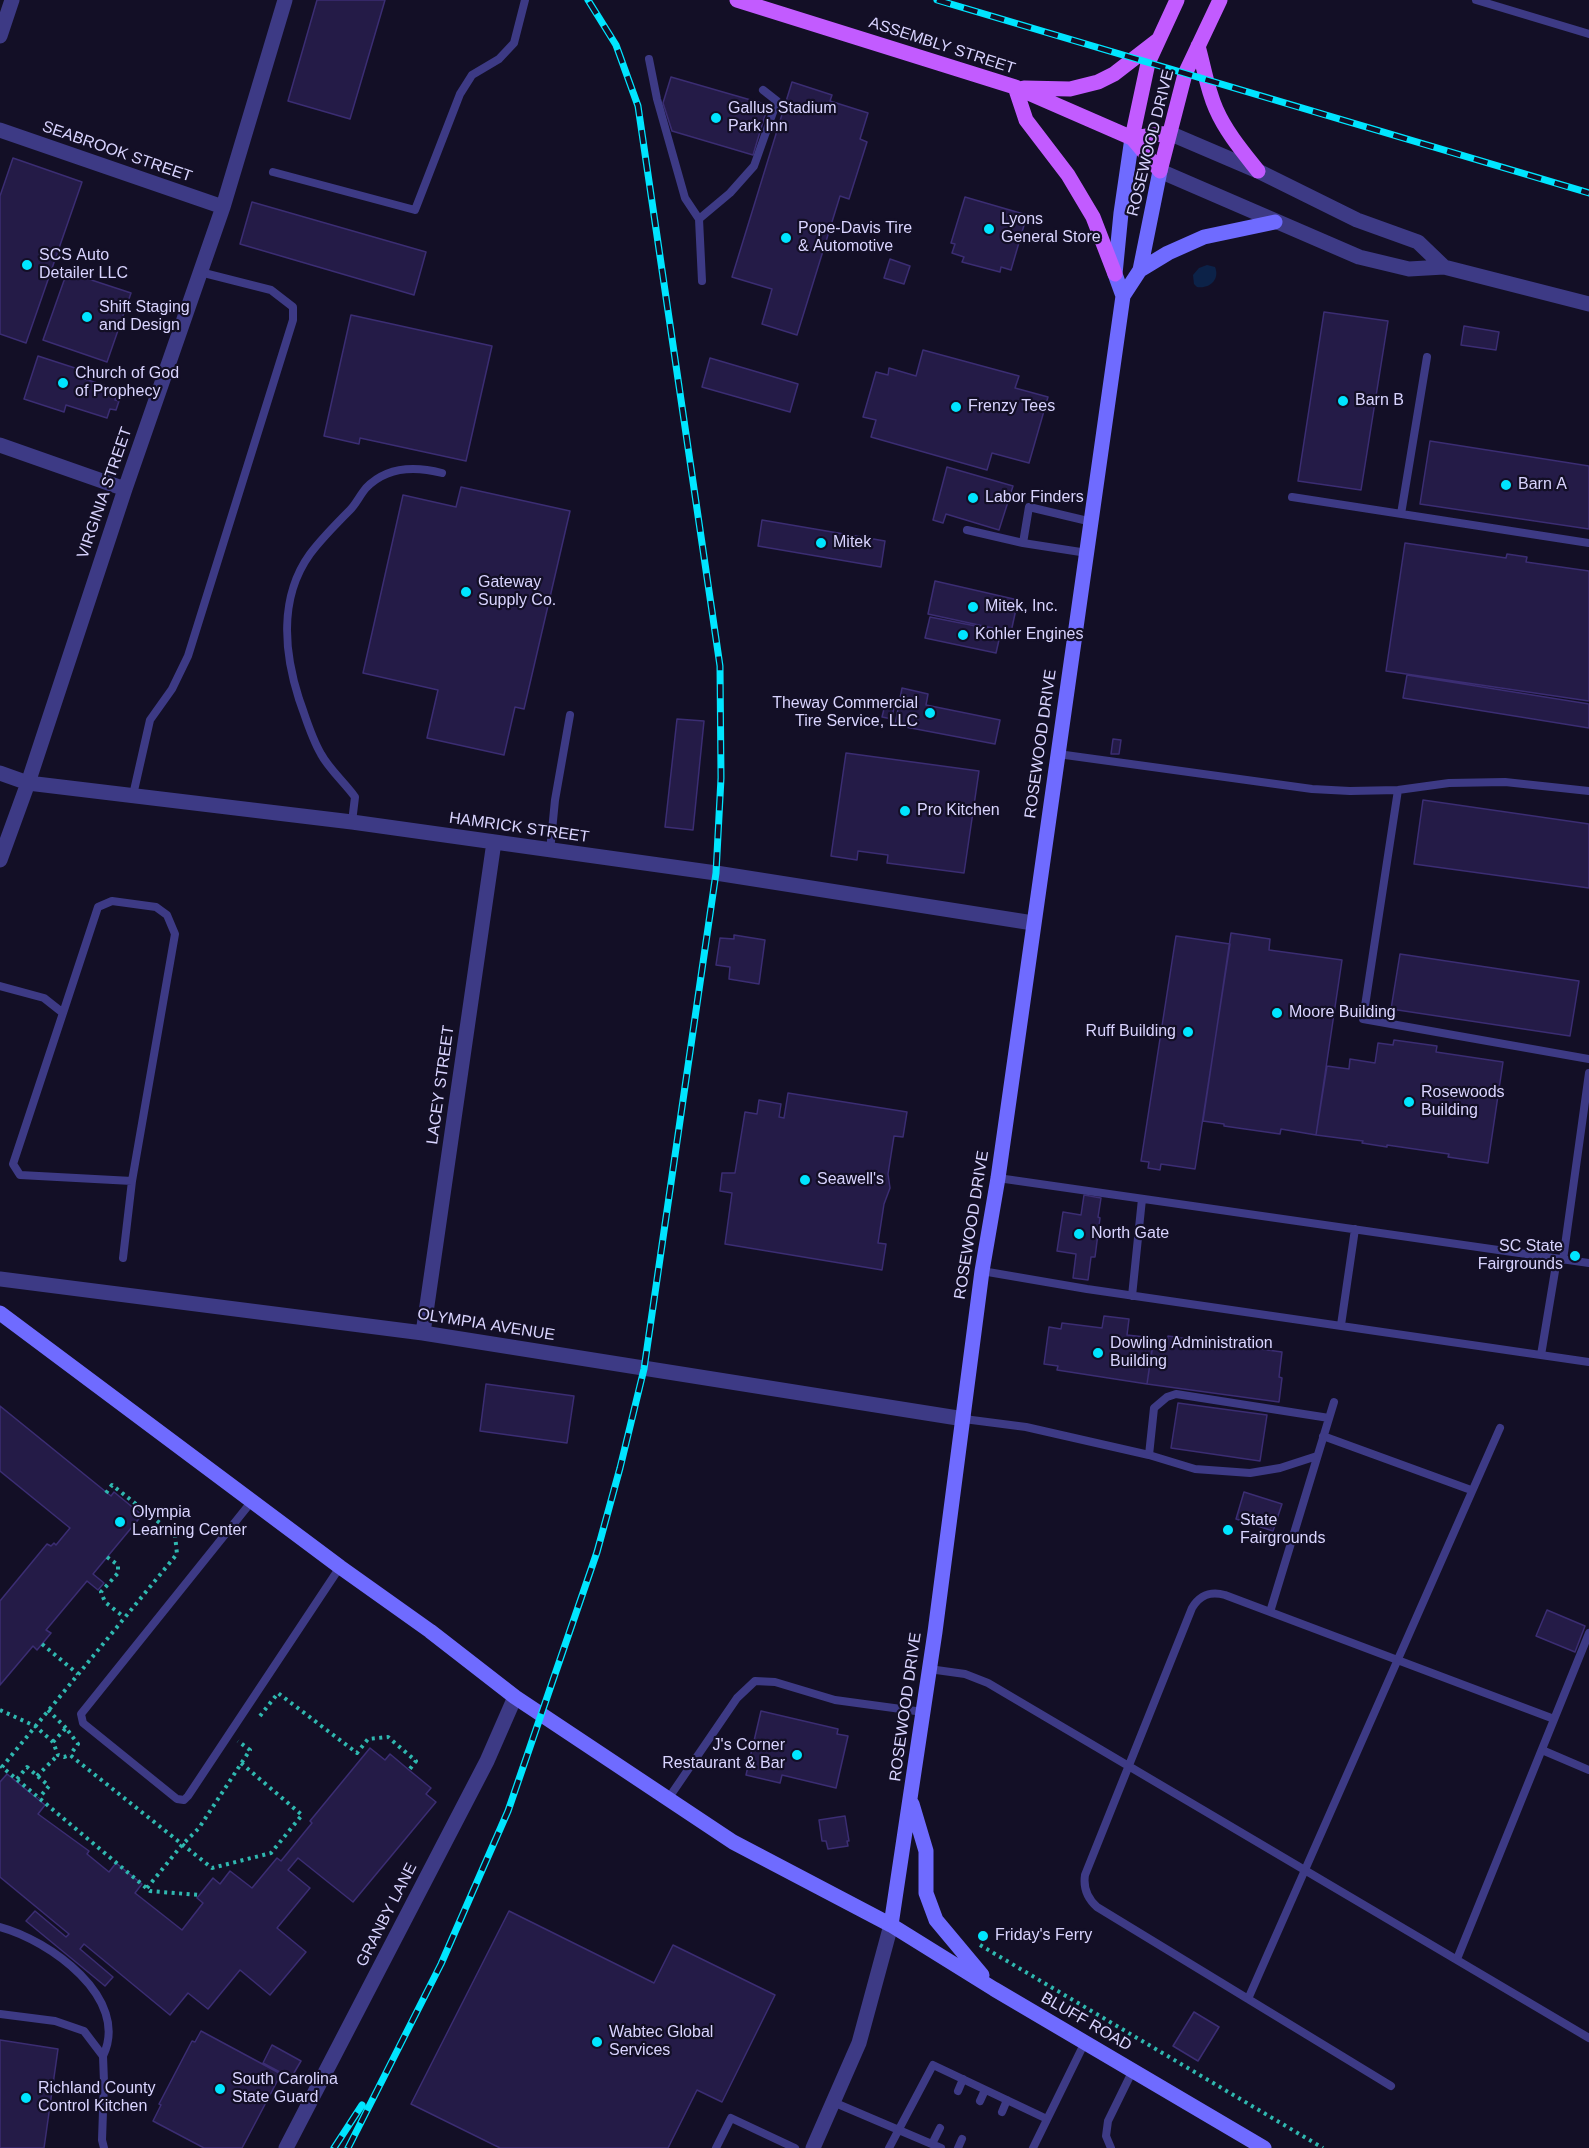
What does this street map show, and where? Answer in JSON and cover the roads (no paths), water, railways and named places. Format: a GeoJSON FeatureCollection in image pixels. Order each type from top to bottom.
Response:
{"type":"FeatureCollection","features":[{"type":"Feature","properties":{"kind":"main road","name":"ASSEMBLY STREET"},"geometry":{"type":"LineString","coordinates":[[737,0],[1015,87],[1132,138],[1160,171]]}},
{"type":"Feature","properties":{"kind":"main road","name":"ROSEWOOD DRIVE"},"geometry":{"type":"LineString","coordinates":[[1123,297],[1115,274],[1132,138],[1148,63],[1177,0]]}},
{"type":"Feature","properties":{"kind":"main road","name":"ROSEWOOD DRIVE"},"geometry":{"type":"LineString","coordinates":[[891,1925],[964,1419],[982,1271],[998,1178],[1123,297],[1140,270],[1160,171],[1185,74],[1220,0]]}},
{"type":"Feature","properties":{"kind":"main road"},"geometry":{"type":"LineString","coordinates":[[1115,274],[1104,251],[1093,218],[1068,175],[1026,120],[1015,87],[1070,89],[1098,82],[1114,74],[1158,40]]}},
{"type":"Feature","properties":{"kind":"main road"},"geometry":{"type":"LineString","coordinates":[[1198,46],[1216,109],[1230,134],[1258,171]]}},
{"type":"Feature","properties":{"kind":"main road"},"geometry":{"type":"LineString","coordinates":[[1132,138],[1169,133]]}},
{"type":"Feature","properties":{"kind":"main road"},"geometry":{"type":"LineString","coordinates":[[1140,270],[1168,253],[1204,237],[1275,222]]}},
{"type":"Feature","properties":{"kind":"main road","name":"BLUFF ROAD"},"geometry":{"type":"LineString","coordinates":[[0,1313],[340,1567],[430,1631],[515,1697],[733,1842],[891,1925],[994,1989],[1264,2148]]}},
{"type":"Feature","properties":{"kind":"main road"},"geometry":{"type":"LineString","coordinates":[[911,1798],[926,1851],[926,1893],[936,1920],[994,1989]]}},
{"type":"Feature","properties":{"kind":"street"},"geometry":{"type":"LineString","coordinates":[[0,36],[12,0]]}},
{"type":"Feature","properties":{"kind":"street","name":"VIRGINIA STREET"},"geometry":{"type":"LineString","coordinates":[[0,860],[28,783],[124,489],[223,207],[285,0]]}},
{"type":"Feature","properties":{"kind":"street","name":"SEABROOK STREET"},"geometry":{"type":"LineString","coordinates":[[0,130],[223,207]]}},
{"type":"Feature","properties":{"kind":"street"},"geometry":{"type":"LineString","coordinates":[[1169,133],[1258,171],[1357,220],[1418,242],[1444,267]]}},
{"type":"Feature","properties":{"kind":"street"},"geometry":{"type":"LineString","coordinates":[[1160,171],[1359,257],[1409,268],[1444,267],[1589,304]]}},
{"type":"Feature","properties":{"kind":"street"},"geometry":{"type":"LineString","coordinates":[[0,445],[124,489]]}},
{"type":"Feature","properties":{"kind":"street","name":"HAMRICK STREET"},"geometry":{"type":"LineString","coordinates":[[0,773],[28,783],[352,822],[716,873],[1033,923]]}},
{"type":"Feature","properties":{"kind":"street","name":"LACEY STREET"},"geometry":{"type":"LineString","coordinates":[[423,1333],[494,842]]}},
{"type":"Feature","properties":{"kind":"street","name":"OLYMPIA AVENUE"},"geometry":{"type":"LineString","coordinates":[[0,1279],[423,1333],[964,1419]]}},
{"type":"Feature","properties":{"kind":"street","name":"GRANBY LANE"},"geometry":{"type":"LineString","coordinates":[[286,2148],[488,1761],[515,1697]]}},
{"type":"Feature","properties":{"kind":"street","name":"ROSEWOOD DRIVE"},"geometry":{"type":"LineString","coordinates":[[813,2148],[859,2043],[891,1925]]}},
{"type":"Feature","properties":{"kind":"lane"},"geometry":{"type":"LineString","coordinates":[[273,172],[415,210],[460,94],[472,75],[499,59],[514,43],[525,0]]}},
{"type":"Feature","properties":{"kind":"lane"},"geometry":{"type":"LineString","coordinates":[[1476,0],[1589,34]]}},
{"type":"Feature","properties":{"kind":"lane"},"geometry":{"type":"LineString","coordinates":[[649,59],[657,99],[685,198],[699,219],[702,281]]}},
{"type":"Feature","properties":{"kind":"lane"},"geometry":{"type":"LineString","coordinates":[[699,219],[730,193],[754,166],[777,101],[763,90]]}},
{"type":"Feature","properties":{"kind":"lane"},"geometry":{"type":"LineString","coordinates":[[133,795],[150,720],[172,689],[188,656],[293,320],[293,307],[271,290],[200,272]]}},
{"type":"Feature","properties":{"kind":"lane"},"geometry":{"type":"LineString","coordinates":[[1401,514],[1427,357]]}},
{"type":"Feature","properties":{"kind":"lane"},"geometry":{"type":"LineString","coordinates":[[352,822],[355,797],[322,757],[290,670],[286,630],[293,587],[309,556],[334,525],[352,508],[366,488],[395,470],[413,468],[442,473]]}},
{"type":"Feature","properties":{"kind":"lane"},"geometry":{"type":"LineString","coordinates":[[1292,497],[1589,543]]}},
{"type":"Feature","properties":{"kind":"lane"},"geometry":{"type":"LineString","coordinates":[[1023,543],[1029,507],[1092,522]]}},
{"type":"Feature","properties":{"kind":"lane"},"geometry":{"type":"LineString","coordinates":[[967,530],[1087,554]]}},
{"type":"Feature","properties":{"kind":"lane"},"geometry":{"type":"LineString","coordinates":[[550,851],[555,800],[570,715]]}},
{"type":"Feature","properties":{"kind":"lane"},"geometry":{"type":"LineString","coordinates":[[1058,754],[1312,789],[1398,789],[1449,783],[1505,782],[1589,791]]}},
{"type":"Feature","properties":{"kind":"lane"},"geometry":{"type":"LineString","coordinates":[[1398,789],[1363,1019],[1589,1059]]}},
{"type":"Feature","properties":{"kind":"lane"},"geometry":{"type":"LineString","coordinates":[[123,1258],[132,1182],[175,934],[167,915],[156,907],[112,901],[98,907],[13,1164],[20,1174],[132,1182]]}},
{"type":"Feature","properties":{"kind":"lane"},"geometry":{"type":"LineString","coordinates":[[0,986],[44,998],[63,1013]]}},
{"type":"Feature","properties":{"kind":"lane"},"geometry":{"type":"LineString","coordinates":[[1541,1355],[1585,1129],[1589,1072]]}},
{"type":"Feature","properties":{"kind":"lane"},"geometry":{"type":"LineString","coordinates":[[998,1178],[1589,1263]]}},
{"type":"Feature","properties":{"kind":"lane"},"geometry":{"type":"LineString","coordinates":[[1132,1296],[1142,1199]]}},
{"type":"Feature","properties":{"kind":"lane"},"geometry":{"type":"LineString","coordinates":[[1341,1325],[1355,1229]]}},
{"type":"Feature","properties":{"kind":"lane"},"geometry":{"type":"LineString","coordinates":[[982,1271],[1132,1296],[1589,1362]]}},
{"type":"Feature","properties":{"kind":"lane"},"geometry":{"type":"LineString","coordinates":[[1149,1455],[1154,1408],[1167,1396],[1176,1394],[1329,1418]]}},
{"type":"Feature","properties":{"kind":"lane"},"geometry":{"type":"LineString","coordinates":[[1270,1612],[1334,1402]]}},
{"type":"Feature","properties":{"kind":"lane"},"geometry":{"type":"LineString","coordinates":[[964,1419],[1026,1427],[1149,1455],[1195,1469],[1250,1473],[1280,1468],[1317,1456]]}},
{"type":"Feature","properties":{"kind":"lane"},"geometry":{"type":"LineString","coordinates":[[1248,1999],[1500,1428]]}},
{"type":"Feature","properties":{"kind":"lane"},"geometry":{"type":"LineString","coordinates":[[1323,1436],[1471,1490]]}},
{"type":"Feature","properties":{"kind":"lane"},"geometry":{"type":"LineString","coordinates":[[252,1501],[81,1714],[83,1723],[181,1800],[184,1800],[190,1793],[340,1567]]}},
{"type":"Feature","properties":{"kind":"lane"},"geometry":{"type":"LineString","coordinates":[[1391,2086],[1097,1907],[1087,1895],[1085,1875],[1196,1602],[1207,1594],[1218,1593],[1554,1719]]}},
{"type":"Feature","properties":{"kind":"lane"},"geometry":{"type":"LineString","coordinates":[[1457,1959],[1589,1633]]}},
{"type":"Feature","properties":{"kind":"lane"},"geometry":{"type":"LineString","coordinates":[[929,1669],[965,1674],[988,1683],[1589,2038]]}},
{"type":"Feature","properties":{"kind":"lane"},"geometry":{"type":"LineString","coordinates":[[668,1799],[737,1698],[754,1681],[776,1682],[835,1700],[923,1712]]}},
{"type":"Feature","properties":{"kind":"lane"},"geometry":{"type":"LineString","coordinates":[[1542,1750],[1589,1770]]}},
{"type":"Feature","properties":{"kind":"lane"},"geometry":{"type":"LineString","coordinates":[[0,1927],[16,1931],[52,1950],[99,1995],[110,2031],[109,2044],[103,2056],[105,2082],[102,2140],[104,2148]]}},
{"type":"Feature","properties":{"kind":"lane"},"geometry":{"type":"LineString","coordinates":[[0,2014],[55,2021],[84,2031],[103,2056]]}},
{"type":"Feature","properties":{"kind":"lane"},"geometry":{"type":"LineString","coordinates":[[1033,2148],[1085,2042]]}},
{"type":"Feature","properties":{"kind":"lane"},"geometry":{"type":"LineString","coordinates":[[889,2148],[933,2065],[1047,2119]]}},
{"type":"Feature","properties":{"kind":"lane"},"geometry":{"type":"LineString","coordinates":[[1111,2148],[1106,2136],[1108,2121],[1133,2070]]}},
{"type":"Feature","properties":{"kind":"lane"},"geometry":{"type":"LineString","coordinates":[[958,2091],[963,2079]]}},
{"type":"Feature","properties":{"kind":"lane"},"geometry":{"type":"LineString","coordinates":[[980,2102],[985,2090]]}},
{"type":"Feature","properties":{"kind":"lane"},"geometry":{"type":"LineString","coordinates":[[1002,2112],[1007,2100]]}},
{"type":"Feature","properties":{"kind":"lane"},"geometry":{"type":"LineString","coordinates":[[833,2102],[936,2146],[940,2128]]}},
{"type":"Feature","properties":{"kind":"lane"},"geometry":{"type":"LineString","coordinates":[[716,2148],[731,2118],[795,2148]]}},
{"type":"Feature","properties":{"kind":"lane"},"geometry":{"type":"LineString","coordinates":[[958,2148],[962,2139]]}},
{"type":"Feature","properties":{"kind":"water"},"geometry":{"type":"Polygon","coordinates":[[[1207,265],[1215,267],[1215,279],[1210,285],[1197,287],[1194,284],[1193,275],[1199,268],[1207,265]]]}},
{"type":"Feature","properties":{"kind":"railway"},"geometry":{"type":"LineString","coordinates":[[348,2148],[441,1964],[508,1811],[597,1552],[644,1369],[716,873],[721,778],[720,666],[638,106],[616,45],[588,0]]}},
{"type":"Feature","properties":{"kind":"railway"},"geometry":{"type":"LineString","coordinates":[[937,0],[1589,193]]}},
{"type":"Feature","properties":{"kind":"railway"},"geometry":{"type":"LineString","coordinates":[[334,2148],[362,2105]]}},
{"type":"Feature","properties":{"kind":"place","name":"Gallus Stadium Park Inn"},"geometry":{"type":"Point","coordinates":[716,118]}},
{"type":"Feature","properties":{"kind":"place","name":"Lyons General Store"},"geometry":{"type":"Point","coordinates":[989,229]}},
{"type":"Feature","properties":{"kind":"place","name":"Pope-Davis Tire & Automotive"},"geometry":{"type":"Point","coordinates":[786,238]}},
{"type":"Feature","properties":{"kind":"place","name":"SCS Auto Detailer LLC"},"geometry":{"type":"Point","coordinates":[27,265]}},
{"type":"Feature","properties":{"kind":"place","name":"Shift Staging and Design"},"geometry":{"type":"Point","coordinates":[87,317]}},
{"type":"Feature","properties":{"kind":"place","name":"Church of God of Prophecy"},"geometry":{"type":"Point","coordinates":[63,383]}},
{"type":"Feature","properties":{"kind":"place","name":"Barn B"},"geometry":{"type":"Point","coordinates":[1343,401]}},
{"type":"Feature","properties":{"kind":"place","name":"Frenzy Tees"},"geometry":{"type":"Point","coordinates":[956,407]}},
{"type":"Feature","properties":{"kind":"place","name":"Barn A"},"geometry":{"type":"Point","coordinates":[1506,485]}},
{"type":"Feature","properties":{"kind":"place","name":"Labor Finders"},"geometry":{"type":"Point","coordinates":[973,498]}},
{"type":"Feature","properties":{"kind":"place","name":"Mitek"},"geometry":{"type":"Point","coordinates":[821,543]}},
{"type":"Feature","properties":{"kind":"place","name":"Gateway Supply Co."},"geometry":{"type":"Point","coordinates":[466,592]}},
{"type":"Feature","properties":{"kind":"place","name":"Mitek, Inc."},"geometry":{"type":"Point","coordinates":[973,607]}},
{"type":"Feature","properties":{"kind":"place","name":"Kohler Engines"},"geometry":{"type":"Point","coordinates":[963,635]}},
{"type":"Feature","properties":{"kind":"place","name":"Theway Commercial Tire Service, LLC"},"geometry":{"type":"Point","coordinates":[930,713]}},
{"type":"Feature","properties":{"kind":"place","name":"Pro Kitchen"},"geometry":{"type":"Point","coordinates":[905,811]}},
{"type":"Feature","properties":{"kind":"place","name":"Moore Building"},"geometry":{"type":"Point","coordinates":[1277,1013]}},
{"type":"Feature","properties":{"kind":"place","name":"Ruff Building"},"geometry":{"type":"Point","coordinates":[1188,1032]}},
{"type":"Feature","properties":{"kind":"place","name":"Rosewoods Building"},"geometry":{"type":"Point","coordinates":[1409,1102]}},
{"type":"Feature","properties":{"kind":"place","name":"Seawell's"},"geometry":{"type":"Point","coordinates":[805,1180]}},
{"type":"Feature","properties":{"kind":"place","name":"North Gate"},"geometry":{"type":"Point","coordinates":[1079,1234]}},
{"type":"Feature","properties":{"kind":"place","name":"SC State Fairgrounds"},"geometry":{"type":"Point","coordinates":[1575,1256]}},
{"type":"Feature","properties":{"kind":"place","name":"Dowling Administration Building"},"geometry":{"type":"Point","coordinates":[1098,1353]}},
{"type":"Feature","properties":{"kind":"place","name":"Olympia Learning Center"},"geometry":{"type":"Point","coordinates":[120,1522]}},
{"type":"Feature","properties":{"kind":"place","name":"State Fairgrounds"},"geometry":{"type":"Point","coordinates":[1228,1530]}},
{"type":"Feature","properties":{"kind":"place","name":"J's Corner Restaurant & Bar"},"geometry":{"type":"Point","coordinates":[797,1755]}},
{"type":"Feature","properties":{"kind":"place","name":"Friday's Ferry"},"geometry":{"type":"Point","coordinates":[983,1936]}},
{"type":"Feature","properties":{"kind":"place","name":"Wabtec Global Services"},"geometry":{"type":"Point","coordinates":[597,2042]}},
{"type":"Feature","properties":{"kind":"place","name":"South Carolina State Guard"},"geometry":{"type":"Point","coordinates":[220,2089]}},
{"type":"Feature","properties":{"kind":"place","name":"Richland County Control Kitchen"},"geometry":{"type":"Point","coordinates":[26,2098]}}]}
